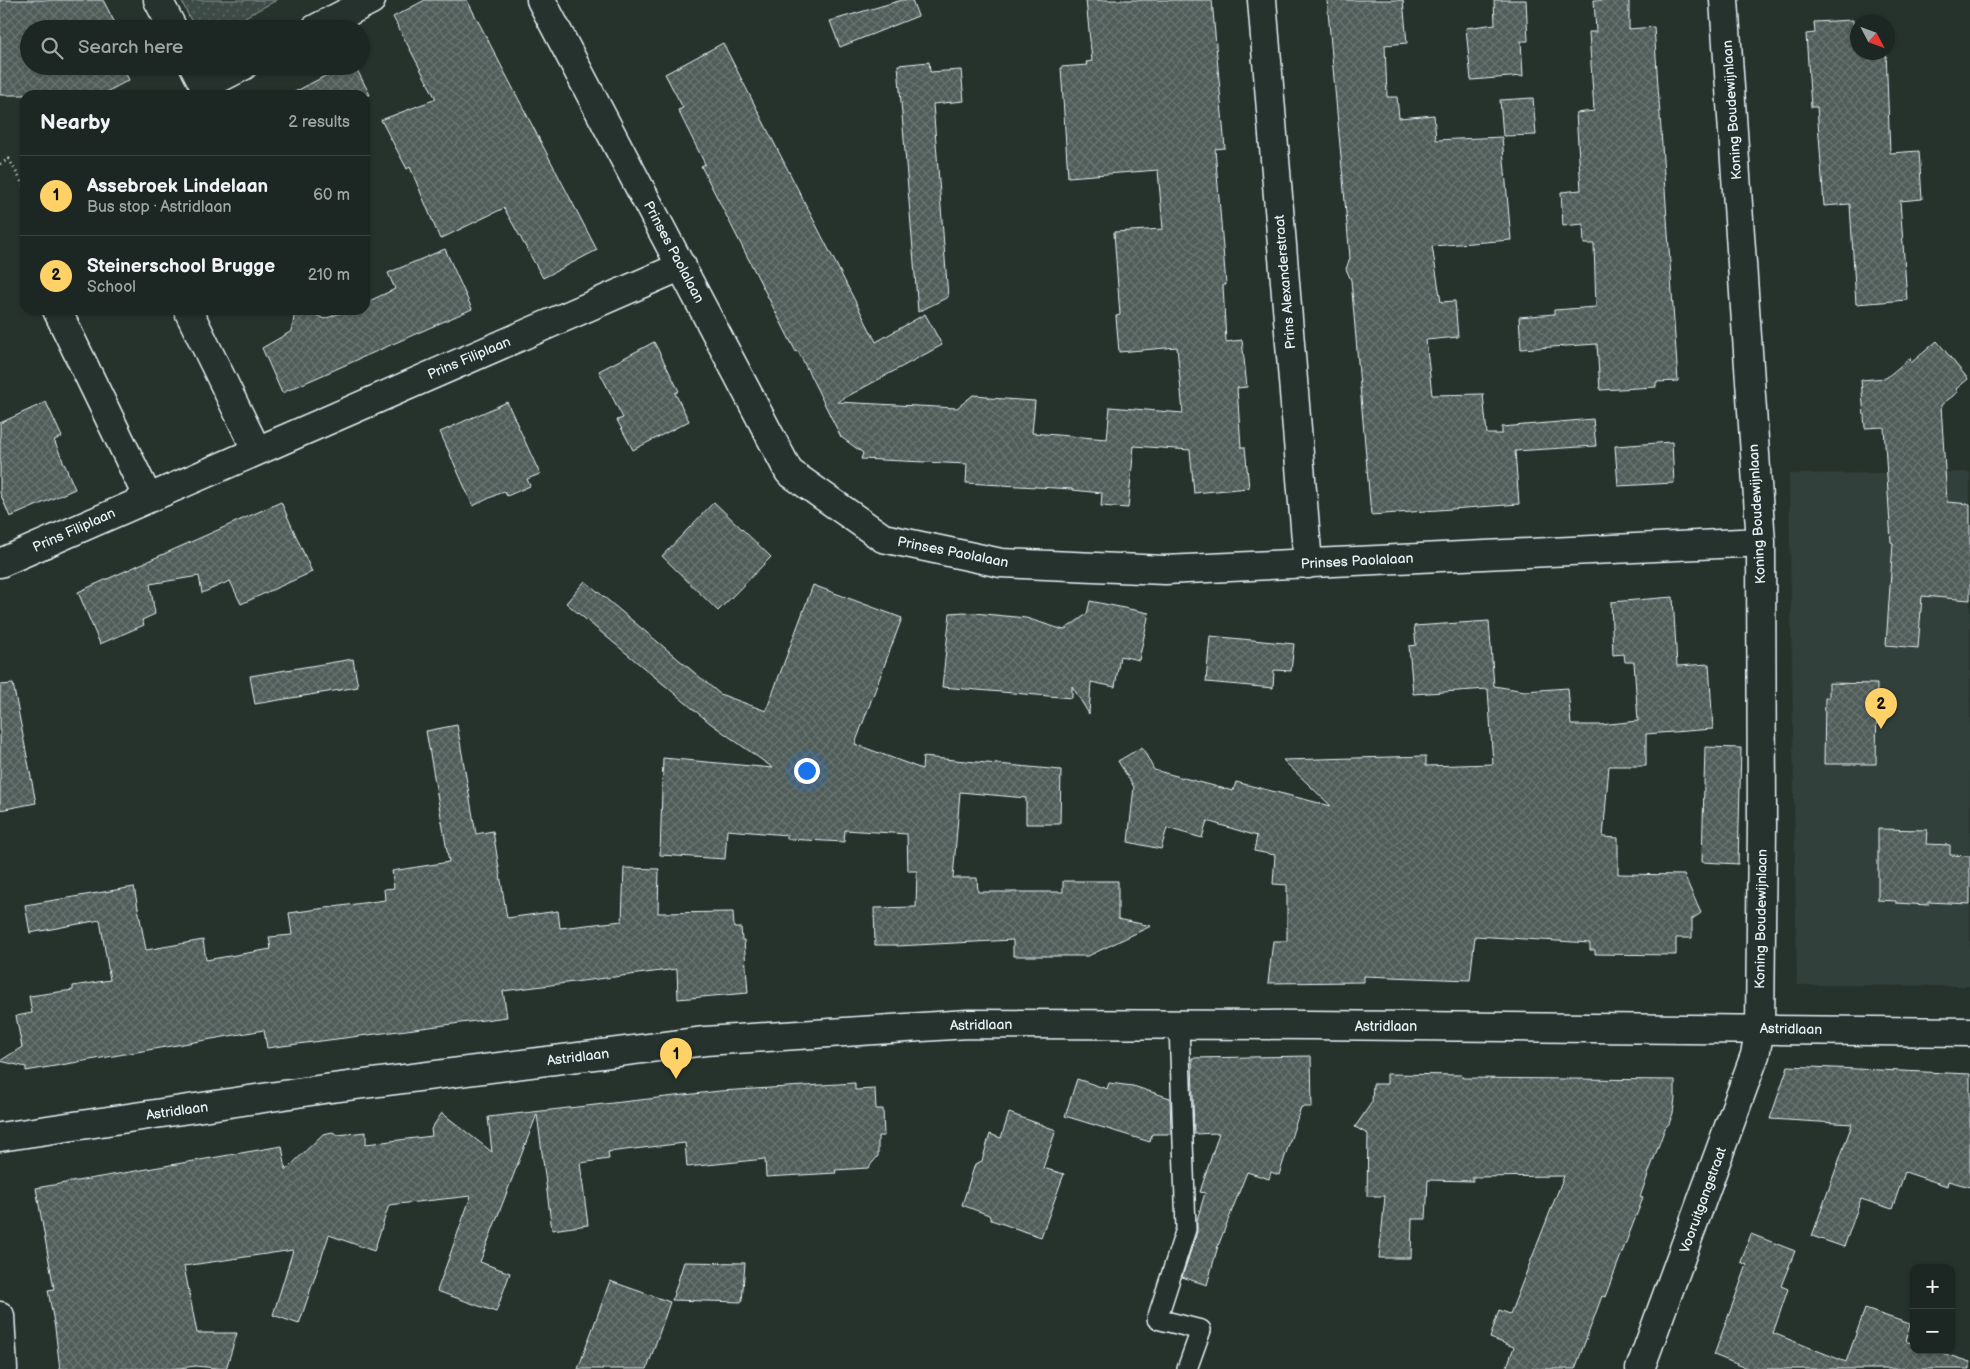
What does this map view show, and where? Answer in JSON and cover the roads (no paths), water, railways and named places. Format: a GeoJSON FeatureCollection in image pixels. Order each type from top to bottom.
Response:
{"type":"FeatureCollection","features":[{"type":"Feature","properties":{"kind":"street"},"geometry":{"type":"LineString","coordinates":[[158,0],[169,20]]}},
{"type":"Feature","properties":{"kind":"street"},"geometry":{"type":"LineString","coordinates":[[332,20],[370,0]]}},
{"type":"Feature","properties":{"kind":"street","name":"Prinses Paolalaan"},"geometry":{"type":"LineString","coordinates":[[542,0],[789,472],[883,538],[1001,563],[1166,570],[1761,542]]}},
{"type":"Feature","properties":{"kind":"street","name":"Prins Alexanderstraat"},"geometry":{"type":"LineString","coordinates":[[1262,0],[1308,564]]}},
{"type":"Feature","properties":{"kind":"street","name":"Koning Boudewijnlaan"},"geometry":{"type":"LineString","coordinates":[[1724,0],[1761,542],[1760,1029]]}},
{"type":"Feature","properties":{"kind":"street"},"geometry":{"type":"LineString","coordinates":[[198,75],[204,86],[225,75]]}},
{"type":"Feature","properties":{"kind":"street","name":"Prins Filiplaan"},"geometry":{"type":"LineString","coordinates":[[0,563],[682,266]]}},
{"type":"Feature","properties":{"kind":"street"},"geometry":{"type":"LineString","coordinates":[[59,315],[148,498]]}},
{"type":"Feature","properties":{"kind":"street"},"geometry":{"type":"LineString","coordinates":[[190,315],[257,451]]}},
{"type":"Feature","properties":{"kind":"street","name":"Astridlaan"},"geometry":{"type":"LineString","coordinates":[[0,1137],[324,1090],[705,1041],[968,1024],[1970,1032]]}},
{"type":"Feature","properties":{"kind":"street","name":"Vooruitgangstraat"},"geometry":{"type":"LineString","coordinates":[[1640,1369],[1755,1054],[1760,1029]]}},
{"type":"Feature","properties":{"kind":"street"},"geometry":{"type":"LineString","coordinates":[[0,1316],[3,1369]]}},
{"type":"Feature","properties":{"kind":"lane"},"geometry":{"type":"LineString","coordinates":[[1180,1025],[1186,1229],[1157,1319],[1201,1330],[1186,1369]]}},
{"type":"Feature","properties":{"kind":"place","name":"Steinerschool Brugge"},"geometry":{"type":"Point","coordinates":[1881,729]}},
{"type":"Feature","properties":{"kind":"place","name":"Assebroek Lindelaan"},"geometry":{"type":"Point","coordinates":[676,1079]}}]}
